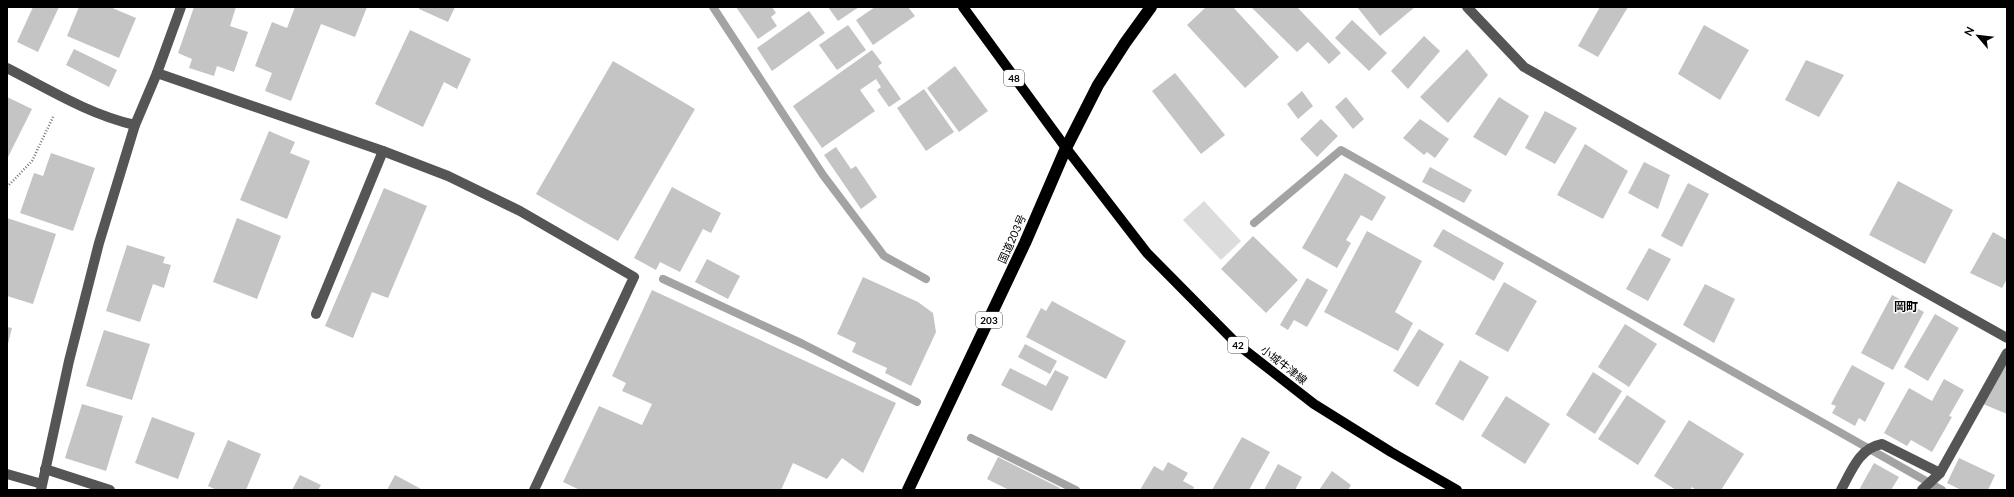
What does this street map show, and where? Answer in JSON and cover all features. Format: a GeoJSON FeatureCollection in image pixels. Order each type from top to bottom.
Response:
{"type":"FeatureCollection","features":[{"type":"Feature","properties":{"kind":"highway","name":"国道203号"},"geometry":{"type":"LineString","coordinates":[[908,490],[1025,243],[1066,148],[1098,85],[1125,42],[1151,7]]}},
{"type":"Feature","properties":{"kind":"main road","name":"48"},"geometry":{"type":"LineString","coordinates":[[963,7],[1066,148]]}},
{"type":"Feature","properties":{"kind":"main road","name":"小城牛津線"},"geometry":{"type":"LineString","coordinates":[[1066,148],[1147,253],[1237,344],[1314,404],[1391,452],[1457,490]]}},
{"type":"Feature","properties":{"kind":"street"},"geometry":{"type":"LineString","coordinates":[[7,474],[42,487],[99,243],[135,125],[157,73],[181,7]]}},
{"type":"Feature","properties":{"kind":"street"},"geometry":{"type":"LineString","coordinates":[[1468,7],[1524,67],[2007,338]]}},
{"type":"Feature","properties":{"kind":"street"},"geometry":{"type":"LineString","coordinates":[[7,68],[62,97],[116,121],[135,125]]}},
{"type":"Feature","properties":{"kind":"street"},"geometry":{"type":"LineString","coordinates":[[157,73],[383,151],[448,176],[520,211],[634,277],[538,489]]}},
{"type":"Feature","properties":{"kind":"street"},"geometry":{"type":"LineString","coordinates":[[316,314],[383,151]]}},
{"type":"Feature","properties":{"kind":"street"},"geometry":{"type":"LineString","coordinates":[[1923,488],[1940,473],[2007,353]]}},
{"type":"Feature","properties":{"kind":"street"},"geometry":{"type":"LineString","coordinates":[[1841,490],[1860,456],[1872,446],[1882,444],[1940,473]]}},
{"type":"Feature","properties":{"kind":"street"},"geometry":{"type":"LineString","coordinates":[[45,469],[110,490]]}},
{"type":"Feature","properties":{"kind":"path"},"geometry":{"type":"LineString","coordinates":[[7,187],[32,161],[62,97]]}},
{"type":"Feature","properties":{"kind":"shaded area"},"geometry":{"type":"Polygon","coordinates":[[[1204,201],[1241,241],[1221,260],[1183,220],[1204,201]]]}},
{"type":"Feature","properties":{"kind":"building"},"geometry":{"type":"Polygon","coordinates":[[[33,7],[59,7],[38,52],[17,42],[33,7]]]}},
{"type":"Feature","properties":{"kind":"building"},"geometry":{"type":"Polygon","coordinates":[[[79,7],[110,7],[136,18],[119,58],[67,36],[79,7]]]}},
{"type":"Feature","properties":{"kind":"building"},"geometry":{"type":"Polygon","coordinates":[[[194,7],[236,7],[230,26],[248,32],[234,72],[217,66],[214,76],[189,68],[192,59],[178,53],[194,7]]]}},
{"type":"Feature","properties":{"kind":"building"},"geometry":{"type":"Polygon","coordinates":[[[295,7],[367,7],[355,37],[321,24],[291,101],[265,91],[272,73],[255,66],[272,22],[287,28],[295,7]]]}},
{"type":"Feature","properties":{"kind":"building"},"geometry":{"type":"Polygon","coordinates":[[[419,7],[455,7],[448,22],[419,9],[419,7]]]}},
{"type":"Feature","properties":{"kind":"building"},"geometry":{"type":"Polygon","coordinates":[[[736,7],[772,7],[776,13],[771,17],[777,26],[758,39],[736,7]]]}},
{"type":"Feature","properties":{"kind":"building"},"geometry":{"type":"Polygon","coordinates":[[[828,7],[859,7],[838,21],[828,7]]]}},
{"type":"Feature","properties":{"kind":"building"},"geometry":{"type":"Polygon","coordinates":[[[875,7],[908,7],[915,16],[873,45],[856,20],[875,7]]]}},
{"type":"Feature","properties":{"kind":"building"},"geometry":{"type":"Polygon","coordinates":[[[1206,7],[1233,7],[1279,57],[1245,88],[1187,25],[1206,7]]]}},
{"type":"Feature","properties":{"kind":"building"},"geometry":{"type":"Polygon","coordinates":[[[1251,7],[1297,7],[1341,53],[1329,64],[1308,42],[1297,52],[1251,7]]]}},
{"type":"Feature","properties":{"kind":"building"},"geometry":{"type":"Polygon","coordinates":[[[1357,7],[1415,7],[1380,36],[1357,7]]]}},
{"type":"Feature","properties":{"kind":"building"},"geometry":{"type":"Polygon","coordinates":[[[1600,7],[1628,7],[1598,57],[1578,46],[1600,7]]]}},
{"type":"Feature","properties":{"kind":"building"},"geometry":{"type":"Polygon","coordinates":[[[809,11],[825,33],[772,71],[757,48],[809,11]]]}},
{"type":"Feature","properties":{"kind":"building"},"geometry":{"type":"Polygon","coordinates":[[[1352,20],[1387,53],[1369,71],[1335,38],[1352,20]]]}},
{"type":"Feature","properties":{"kind":"building"},"geometry":{"type":"Polygon","coordinates":[[[848,25],[866,50],[837,70],[819,45],[848,25]]]}},
{"type":"Feature","properties":{"kind":"building"},"geometry":{"type":"Polygon","coordinates":[[[1704,25],[1749,50],[1720,100],[1678,74],[1704,25]]]}},
{"type":"Feature","properties":{"kind":"building"},"geometry":{"type":"Polygon","coordinates":[[[410,30],[471,59],[457,89],[444,82],[423,127],[375,104],[410,30]]]}},
{"type":"Feature","properties":{"kind":"building"},"geometry":{"type":"Polygon","coordinates":[[[1424,36],[1440,51],[1408,89],[1391,71],[1424,36]]]}},
{"type":"Feature","properties":{"kind":"building"},"geometry":{"type":"Polygon","coordinates":[[[74,49],[117,70],[109,87],[66,65],[74,49]]]}},
{"type":"Feature","properties":{"kind":"building"},"geometry":{"type":"Polygon","coordinates":[[[1467,49],[1488,75],[1448,123],[1420,97],[1467,49]]]}},
{"type":"Feature","properties":{"kind":"building"},"geometry":{"type":"Polygon","coordinates":[[[872,50],[882,63],[878,66],[901,99],[889,107],[877,90],[881,87],[876,79],[860,90],[875,111],[822,148],[793,106],[872,50]]]}},
{"type":"Feature","properties":{"kind":"building"},"geometry":{"type":"Polygon","coordinates":[[[1806,60],[1844,75],[1819,117],[1785,100],[1806,60]]]}},
{"type":"Feature","properties":{"kind":"building"},"geometry":{"type":"Polygon","coordinates":[[[613,61],[695,109],[618,241],[536,194],[613,61]]]}},
{"type":"Feature","properties":{"kind":"building"},"geometry":{"type":"Polygon","coordinates":[[[955,66],[988,111],[959,132],[927,88],[955,66]]]}},
{"type":"Feature","properties":{"kind":"building"},"geometry":{"type":"Polygon","coordinates":[[[1175,73],[1225,135],[1201,154],[1152,91],[1175,73]]]}},
{"type":"Feature","properties":{"kind":"building"},"geometry":{"type":"Polygon","coordinates":[[[924,89],[954,132],[926,151],[897,108],[924,89]]]}},
{"type":"Feature","properties":{"kind":"building"},"geometry":{"type":"Polygon","coordinates":[[[1302,91],[1313,106],[1298,119],[1287,104],[1302,91]]]}},
{"type":"Feature","properties":{"kind":"building"},"geometry":{"type":"Polygon","coordinates":[[[7,97],[32,109],[7,159],[7,97]]]}},
{"type":"Feature","properties":{"kind":"building"},"geometry":{"type":"Polygon","coordinates":[[[1346,97],[1364,119],[1353,129],[1335,107],[1346,97]]]}},
{"type":"Feature","properties":{"kind":"building"},"geometry":{"type":"Polygon","coordinates":[[[1499,97],[1529,116],[1506,156],[1473,137],[1499,97]]]}},
{"type":"Feature","properties":{"kind":"building"},"geometry":{"type":"Polygon","coordinates":[[[1545,111],[1577,128],[1555,164],[1525,148],[1545,111]]]}},
{"type":"Feature","properties":{"kind":"building"},"geometry":{"type":"Polygon","coordinates":[[[1321,119],[1338,136],[1317,157],[1300,139],[1321,119]]]}},
{"type":"Feature","properties":{"kind":"building"},"geometry":{"type":"Polygon","coordinates":[[[1420,119],[1449,139],[1435,158],[1427,152],[1424,155],[1403,138],[1420,119]]]}},
{"type":"Feature","properties":{"kind":"building"},"geometry":{"type":"Polygon","coordinates":[[[269,131],[295,142],[290,153],[310,161],[287,219],[240,200],[269,131]]]}},
{"type":"Feature","properties":{"kind":"building"},"geometry":{"type":"Polygon","coordinates":[[[1585,144],[1628,171],[1603,219],[1557,195],[1585,144]]]}},
{"type":"Feature","properties":{"kind":"building"},"geometry":{"type":"Polygon","coordinates":[[[836,147],[851,169],[856,166],[877,197],[861,209],[824,155],[836,147]]]}},
{"type":"Feature","properties":{"kind":"building"},"geometry":{"type":"Polygon","coordinates":[[[51,153],[95,168],[73,231],[20,213],[34,173],[43,176],[51,153]]]}},
{"type":"Feature","properties":{"kind":"building"},"geometry":{"type":"Polygon","coordinates":[[[1644,162],[1670,175],[1658,209],[1628,193],[1644,162]]]}},
{"type":"Feature","properties":{"kind":"building"},"geometry":{"type":"Polygon","coordinates":[[[1430,167],[1472,190],[1464,203],[1422,182],[1430,167]]]}},
{"type":"Feature","properties":{"kind":"building"},"geometry":{"type":"Polygon","coordinates":[[[1345,173],[1386,197],[1372,221],[1361,215],[1346,240],[1351,243],[1337,268],[1302,248],[1345,173]]]}},
{"type":"Feature","properties":{"kind":"building"},"geometry":{"type":"Polygon","coordinates":[[[1898,181],[1953,210],[1925,264],[1869,235],[1898,181]]]}},
{"type":"Feature","properties":{"kind":"building"},"geometry":{"type":"Polygon","coordinates":[[[1688,183],[1709,194],[1682,247],[1661,236],[1688,183]]]}},
{"type":"Feature","properties":{"kind":"building"},"geometry":{"type":"Polygon","coordinates":[[[672,187],[721,213],[711,233],[703,229],[680,272],[660,262],[656,270],[634,258],[672,187]]]}},
{"type":"Feature","properties":{"kind":"building"},"geometry":{"type":"Polygon","coordinates":[[[384,188],[427,206],[388,298],[372,292],[353,338],[325,326],[384,188]]]}},
{"type":"Feature","properties":{"kind":"building"},"geometry":{"type":"Polygon","coordinates":[[[7,218],[56,234],[33,304],[7,296],[7,218]]]}},
{"type":"Feature","properties":{"kind":"building"},"geometry":{"type":"Polygon","coordinates":[[[237,218],[281,236],[257,299],[213,282],[237,218]]]}},
{"type":"Feature","properties":{"kind":"building"},"geometry":{"type":"Polygon","coordinates":[[[1443,229],[1504,263],[1494,281],[1433,246],[1443,229]]]}},
{"type":"Feature","properties":{"kind":"building"},"geometry":{"type":"Polygon","coordinates":[[[1367,231],[1422,261],[1395,312],[1413,323],[1398,351],[1324,312],[1367,231]]]}},
{"type":"Feature","properties":{"kind":"building"},"geometry":{"type":"Polygon","coordinates":[[[1993,232],[2007,240],[2007,279],[2002,288],[1970,273],[1993,232]]]}},
{"type":"Feature","properties":{"kind":"building"},"geometry":{"type":"Polygon","coordinates":[[[1253,236],[1298,280],[1266,313],[1221,269],[1253,236]]]}},
{"type":"Feature","properties":{"kind":"building"},"geometry":{"type":"Polygon","coordinates":[[[127,245],[165,257],[163,263],[171,265],[164,288],[153,284],[140,322],[106,311],[127,245]]]}},
{"type":"Feature","properties":{"kind":"building"},"geometry":{"type":"Polygon","coordinates":[[[1649,248],[1671,259],[1648,301],[1626,289],[1649,248]]]}},
{"type":"Feature","properties":{"kind":"building"},"geometry":{"type":"Polygon","coordinates":[[[707,259],[740,276],[728,299],[695,282],[707,259]]]}},
{"type":"Feature","properties":{"kind":"building"},"geometry":{"type":"Polygon","coordinates":[[[863,277],[918,302],[933,313],[936,332],[911,386],[885,373],[887,368],[852,352],[856,343],[837,334],[863,277]]]}},
{"type":"Feature","properties":{"kind":"building"},"geometry":{"type":"Polygon","coordinates":[[[1307,278],[1328,290],[1307,327],[1294,320],[1288,330],[1280,325],[1307,278]]]}},
{"type":"Feature","properties":{"kind":"building"},"geometry":{"type":"Polygon","coordinates":[[[1504,282],[1537,301],[1508,352],[1475,334],[1504,282]]]}},
{"type":"Feature","properties":{"kind":"building"},"geometry":{"type":"Polygon","coordinates":[[[1705,284],[1735,299],[1714,343],[1683,325],[1705,284]]]}},
{"type":"Feature","properties":{"kind":"building"},"geometry":{"type":"Polygon","coordinates":[[[652,290],[896,403],[863,473],[842,458],[827,479],[793,463],[781,490],[580,490],[563,482],[599,406],[642,425],[652,404],[622,391],[626,383],[612,376],[652,290]]]}},
{"type":"Feature","properties":{"kind":"building"},"geometry":{"type":"Polygon","coordinates":[[[1892,295],[1924,312],[1893,370],[1861,353],[1892,295]]]}},
{"type":"Feature","properties":{"kind":"building"},"geometry":{"type":"Polygon","coordinates":[[[1052,301],[1126,341],[1106,379],[1026,337],[1041,308],[1046,311],[1052,301]]]}},
{"type":"Feature","properties":{"kind":"building"},"geometry":{"type":"Polygon","coordinates":[[[1935,314],[1959,328],[1928,381],[1904,367],[1935,314]]]}},
{"type":"Feature","properties":{"kind":"building"},"geometry":{"type":"Polygon","coordinates":[[[1625,324],[1657,344],[1629,387],[1598,367],[1625,324]]]}},
{"type":"Feature","properties":{"kind":"building"},"geometry":{"type":"Polygon","coordinates":[[[7,327],[12,328],[8,344],[7,344],[7,327]]]}},
{"type":"Feature","properties":{"kind":"building"},"geometry":{"type":"Polygon","coordinates":[[[1419,329],[1444,344],[1418,387],[1393,371],[1419,329]]]}},
{"type":"Feature","properties":{"kind":"building"},"geometry":{"type":"Polygon","coordinates":[[[104,330],[150,344],[132,400],[86,386],[104,330]]]}},
{"type":"Feature","properties":{"kind":"building"},"geometry":{"type":"Polygon","coordinates":[[[1025,344],[1057,361],[1050,374],[1018,357],[1025,344]]]}},
{"type":"Feature","properties":{"kind":"building"},"geometry":{"type":"Polygon","coordinates":[[[1460,360],[1489,377],[1463,421],[1435,404],[1460,360]]]}},
{"type":"Feature","properties":{"kind":"building"},"geometry":{"type":"Polygon","coordinates":[[[2007,362],[2007,414],[1983,404],[2007,362]]]}},
{"type":"Feature","properties":{"kind":"building"},"geometry":{"type":"Polygon","coordinates":[[[1852,365],[1885,383],[1865,422],[1859,418],[1855,426],[1832,413],[1836,406],[1831,404],[1852,365]]]}},
{"type":"Feature","properties":{"kind":"building"},"geometry":{"type":"Polygon","coordinates":[[[1010,368],[1046,386],[1055,370],[1069,377],[1052,411],[1001,385],[1010,368]]]}},
{"type":"Feature","properties":{"kind":"building"},"geometry":{"type":"Polygon","coordinates":[[[1593,372],[1622,391],[1595,434],[1566,415],[1593,372]]]}},
{"type":"Feature","properties":{"kind":"building"},"geometry":{"type":"Polygon","coordinates":[[[1944,379],[1964,390],[1949,416],[1952,417],[1932,452],[1911,440],[1907,446],[1884,433],[1909,388],[1932,401],[1944,379]]]}},
{"type":"Feature","properties":{"kind":"building"},"geometry":{"type":"Polygon","coordinates":[[[1627,395],[1666,421],[1638,465],[1598,439],[1627,395]]]}},
{"type":"Feature","properties":{"kind":"building"},"geometry":{"type":"Polygon","coordinates":[[[1506,396],[1550,424],[1525,464],[1481,436],[1506,396]]]}},
{"type":"Feature","properties":{"kind":"building"},"geometry":{"type":"Polygon","coordinates":[[[82,404],[123,416],[106,471],[65,458],[82,404]]]}},
{"type":"Feature","properties":{"kind":"building"},"geometry":{"type":"Polygon","coordinates":[[[152,417],[195,433],[178,479],[135,463],[152,417]]]}},
{"type":"Feature","properties":{"kind":"building"},"geometry":{"type":"Polygon","coordinates":[[[1689,420],[1744,454],[1721,490],[1696,490],[1692,487],[1690,490],[1676,490],[1654,476],[1689,420]]]}},
{"type":"Feature","properties":{"kind":"building"},"geometry":{"type":"Polygon","coordinates":[[[1242,437],[1270,452],[1249,490],[1212,490],[1242,437]]]}},
{"type":"Feature","properties":{"kind":"building"},"geometry":{"type":"Polygon","coordinates":[[[228,440],[261,454],[246,490],[217,490],[208,486],[228,440]]]}},
{"type":"Feature","properties":{"kind":"building"},"geometry":{"type":"Polygon","coordinates":[[[998,457],[1060,488],[1059,490],[1009,490],[987,479],[998,457]]]}},
{"type":"Feature","properties":{"kind":"building"},"geometry":{"type":"Polygon","coordinates":[[[1959,458],[1995,475],[1988,490],[1961,490],[1947,483],[1959,458]]]}},
{"type":"Feature","properties":{"kind":"building"},"geometry":{"type":"Polygon","coordinates":[[[1168,462],[1188,473],[1183,481],[1194,487],[1193,490],[1140,490],[1154,466],[1163,471],[1168,462]]]}},
{"type":"Feature","properties":{"kind":"building"},"geometry":{"type":"Polygon","coordinates":[[[1874,463],[1899,477],[1891,490],[1859,490],[1874,463]]]}},
{"type":"Feature","properties":{"kind":"building"},"geometry":{"type":"Polygon","coordinates":[[[1278,464],[1302,477],[1295,490],[1264,490],[1278,464]]]}},
{"type":"Feature","properties":{"kind":"building"},"geometry":{"type":"Polygon","coordinates":[[[1332,471],[1351,485],[1348,490],[1319,490],[1332,471]]]}},
{"type":"Feature","properties":{"kind":"building"},"geometry":{"type":"Polygon","coordinates":[[[300,475],[321,485],[318,490],[292,490],[300,475]]]}},
{"type":"Feature","properties":{"kind":"building"},"geometry":{"type":"Polygon","coordinates":[[[395,475],[423,490],[387,490],[395,475]]]}},
{"type":"Feature","properties":{"kind":"waterway"},"geometry":{"type":"LineString","coordinates":[[713,7],[823,175],[884,256],[926,279]]}},
{"type":"Feature","properties":{"kind":"waterway"},"geometry":{"type":"LineString","coordinates":[[1254,223],[1341,150],[1942,490]]}},
{"type":"Feature","properties":{"kind":"waterway"},"geometry":{"type":"LineString","coordinates":[[663,279],[803,344],[917,402]]}},
{"type":"Feature","properties":{"kind":"waterway"},"geometry":{"type":"LineString","coordinates":[[971,438],[1076,490]]}},
{"type":"Feature","properties":{"kind":"district","name":"岡町"},"geometry":{"type":"Point","coordinates":[1906,307]}}]}
